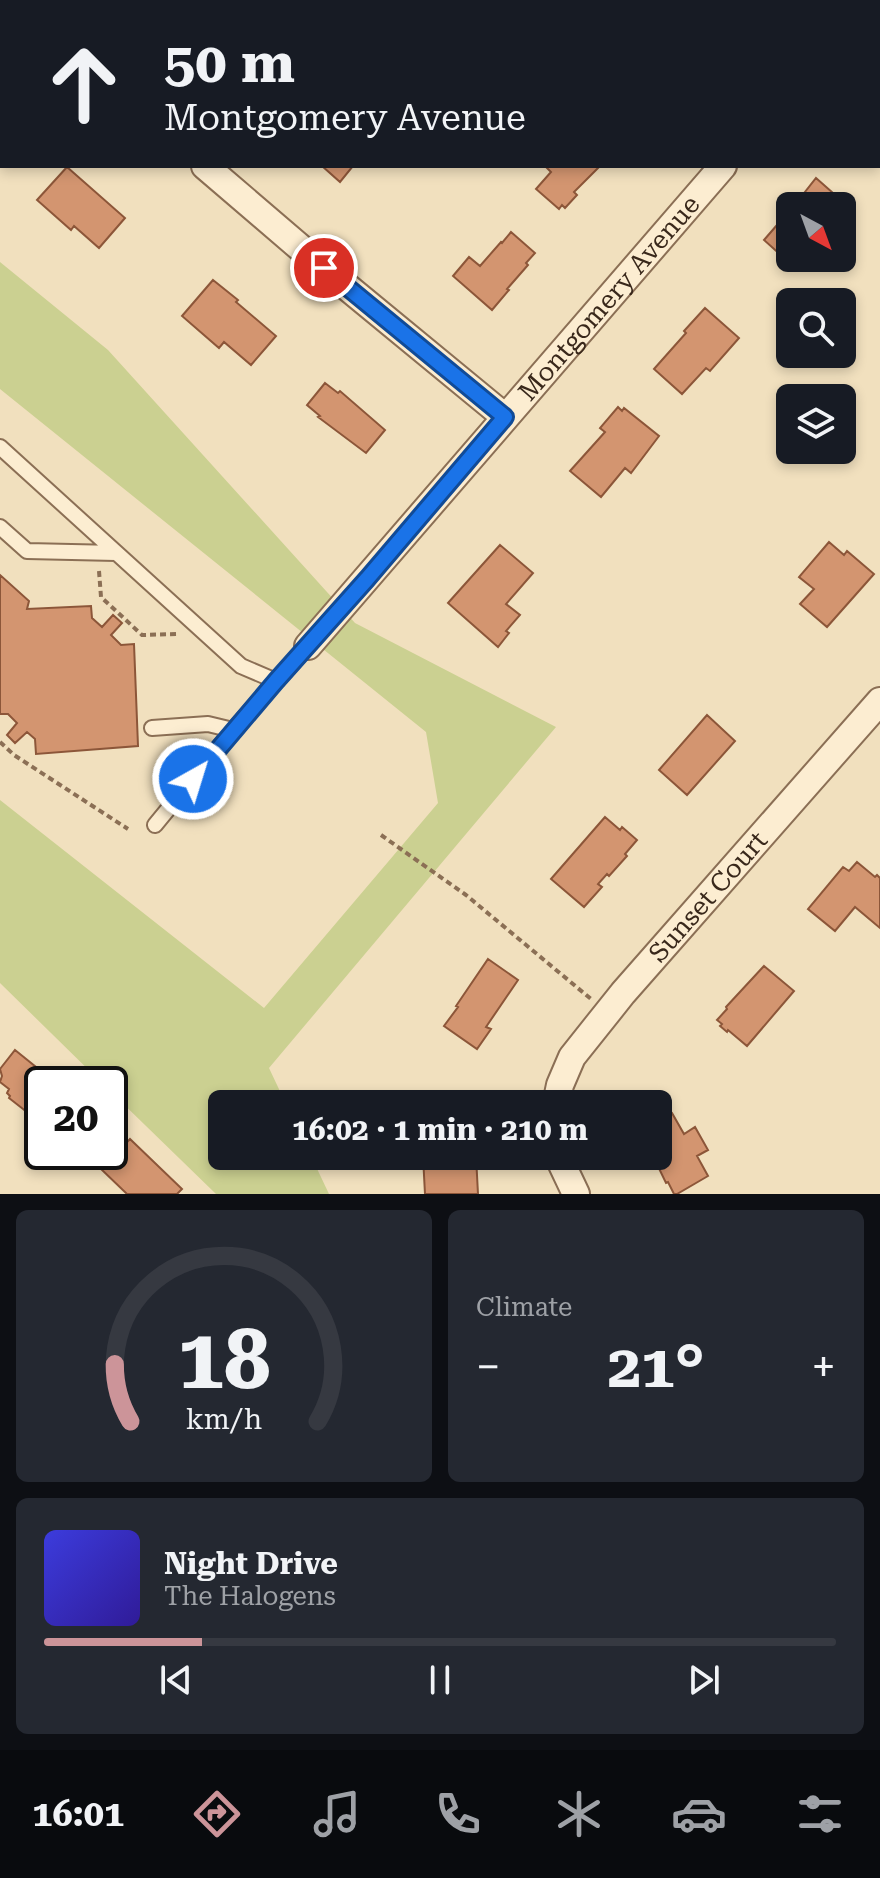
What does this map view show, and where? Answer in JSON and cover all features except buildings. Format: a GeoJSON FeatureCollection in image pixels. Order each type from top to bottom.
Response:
{"type":"FeatureCollection","features":[{"type":"Feature","properties":{"kind":"street"},"geometry":{"type":"LineString","coordinates":[[207,168],[505,417]]}},
{"type":"Feature","properties":{"kind":"street","name":"Montgomery Avenue"},"geometry":{"type":"LineString","coordinates":[[308,646],[721,168]]}},
{"type":"Feature","properties":{"kind":"street","name":"Sunset Court"},"geometry":{"type":"LineString","coordinates":[[559,1090],[572,1057],[623,993],[880,701]]}},
{"type":"Feature","properties":{"kind":"street"},"geometry":{"type":"LineString","coordinates":[[564,1170],[576,1194]]}},
{"type":"Feature","properties":{"kind":"lane"},"geometry":{"type":"LineString","coordinates":[[0,447],[241,666],[276,681]]}},
{"type":"Feature","properties":{"kind":"lane"},"geometry":{"type":"LineString","coordinates":[[0,527],[27,551],[116,553]]}},
{"type":"Feature","properties":{"kind":"lane"},"geometry":{"type":"LineString","coordinates":[[155,825],[233,730],[308,646]]}},
{"type":"Feature","properties":{"kind":"lane"},"geometry":{"type":"LineString","coordinates":[[152,728],[208,724],[233,730]]}},
{"type":"Feature","properties":{"kind":"path"},"geometry":{"type":"LineString","coordinates":[[99,571],[101,597],[142,635],[180,634]]}},
{"type":"Feature","properties":{"kind":"path"},"geometry":{"type":"LineString","coordinates":[[0,742],[14,755],[128,829]]}},
{"type":"Feature","properties":{"kind":"path"},"geometry":{"type":"LineString","coordinates":[[381,835],[466,895],[596,1003]]}},
{"type":"Feature","properties":{"kind":"green space"},"geometry":{"type":"Polygon","coordinates":[[[0,262],[108,350],[355,623],[556,727],[269,1068],[279,1090],[208,1090],[208,1170],[318,1170],[329,1194],[216,1194],[128,1108],[128,1066],[85,1066],[0,983],[0,800],[264,1008],[438,803],[426,732],[0,389],[0,262]]]}},
{"type":"Feature","properties":{"kind":"route"},"geometry":{"type":"LineString","coordinates":[[193,779],[505,417],[324,268]]}}]}
